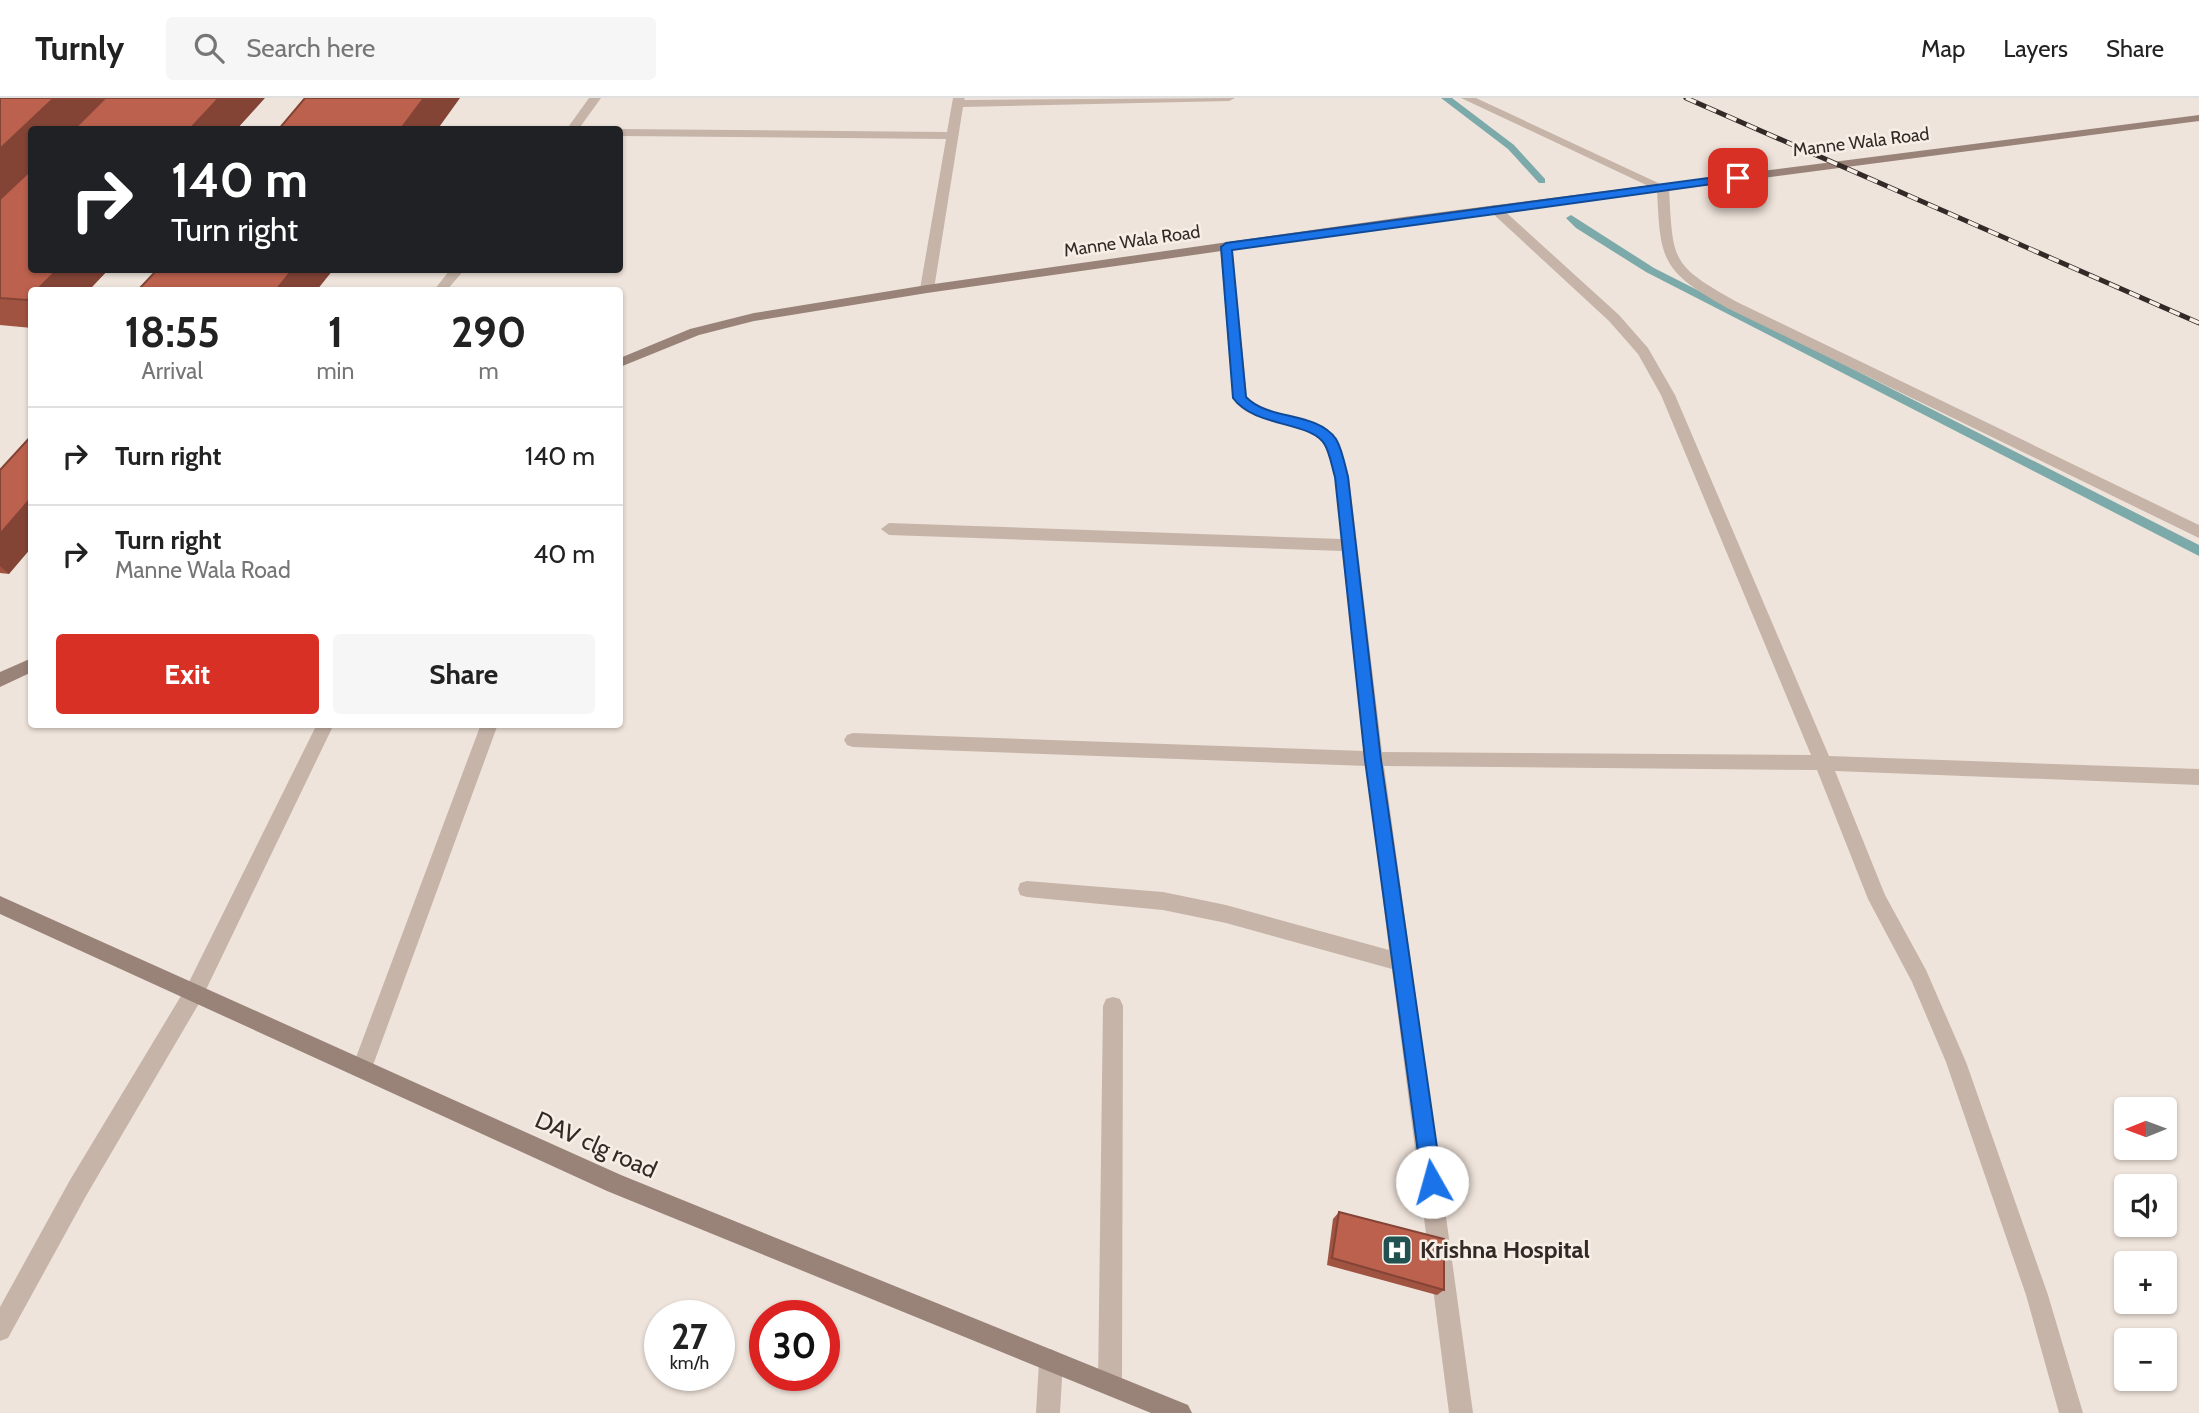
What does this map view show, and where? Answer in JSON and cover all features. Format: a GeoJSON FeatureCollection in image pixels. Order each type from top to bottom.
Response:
{"type":"FeatureCollection","features":[{"type":"Feature","properties":{"kind":"street"},"geometry":{"type":"LineString","coordinates":[[575,126],[595,98]]}},
{"type":"Feature","properties":{"kind":"street"},"geometry":{"type":"LineString","coordinates":[[927,289],[959,101],[1229,98]]}},
{"type":"Feature","properties":{"kind":"street"},"geometry":{"type":"LineString","coordinates":[[1467,98],[1663,188],[1669,254],[1681,274],[1696,285],[2199,532]]}},
{"type":"Feature","properties":{"kind":"street","name":"Manne Wala Road"},"geometry":{"type":"LineString","coordinates":[[623,362],[695,332],[754,317],[927,289],[1495,209],[2199,118]]}},
{"type":"Feature","properties":{"kind":"street"},"geometry":{"type":"LineString","coordinates":[[623,133],[953,136]]}},
{"type":"Feature","properties":{"kind":"street"},"geometry":{"type":"LineString","coordinates":[[1495,209],[1606,310],[1643,351],[1668,395],[1823,763],[1877,899],[1919,976],[1956,1062],[2037,1295],[2071,1413]]}},
{"type":"Feature","properties":{"kind":"street"},"geometry":{"type":"LineString","coordinates":[[1226,247],[1240,398],[1251,410],[1309,427],[1325,436],[1331,443],[1342,477],[1373,760],[1461,1413]]}},
{"type":"Feature","properties":{"kind":"street"},"geometry":{"type":"LineString","coordinates":[[443,287],[454,273]]}},
{"type":"Feature","properties":{"kind":"street"},"geometry":{"type":"LineString","coordinates":[[889,529],[1349,545]]}},
{"type":"Feature","properties":{"kind":"street"},"geometry":{"type":"LineString","coordinates":[[0,680],[28,666]]}},
{"type":"Feature","properties":{"kind":"street"},"geometry":{"type":"LineString","coordinates":[[0,1330],[78,1188],[194,993],[324,728]]}},
{"type":"Feature","properties":{"kind":"street"},"geometry":{"type":"LineString","coordinates":[[362,1068],[488,728]]}},
{"type":"Feature","properties":{"kind":"street"},"geometry":{"type":"LineString","coordinates":[[853,740],[1373,760],[1823,763],[2199,777]]}},
{"type":"Feature","properties":{"kind":"street"},"geometry":{"type":"LineString","coordinates":[[1027,889],[1163,901],[1226,914],[1401,962]]}},
{"type":"Feature","properties":{"kind":"street","name":"DAV clg road"},"geometry":{"type":"LineString","coordinates":[[0,905],[615,1183],[1180,1413]]}},
{"type":"Feature","properties":{"kind":"street"},"geometry":{"type":"LineString","coordinates":[[1110,1384],[1113,1006]]}},
{"type":"Feature","properties":{"kind":"street"},"geometry":{"type":"LineString","coordinates":[[1048,1413],[1051,1361]]}},
{"type":"Feature","properties":{"kind":"building"},"geometry":{"type":"Polygon","coordinates":[[[0,98],[54,98],[0,149],[0,98]]]}},
{"type":"Feature","properties":{"kind":"building"},"geometry":{"type":"Polygon","coordinates":[[[105,98],[219,98],[193,126],[77,126],[105,98]]]}},
{"type":"Feature","properties":{"kind":"building"},"geometry":{"type":"Polygon","coordinates":[[[305,98],[424,98],[403,126],[281,126],[305,98]]]}},
{"type":"Feature","properties":{"kind":"building"},"geometry":{"type":"Polygon","coordinates":[[[28,173],[28,273],[54,273],[40,287],[28,287],[27,300],[0,298],[0,199],[28,173]]]}},
{"type":"Feature","properties":{"kind":"building"},"geometry":{"type":"Polygon","coordinates":[[[154,273],[290,273],[278,287],[141,287],[154,273]]]}},
{"type":"Feature","properties":{"kind":"building"},"geometry":{"type":"Polygon","coordinates":[[[28,439],[28,502],[0,534],[0,470],[28,439]]]}},
{"type":"Feature","properties":{"kind":"building"},"geometry":{"type":"Polygon","coordinates":[[[1339,1212],[1444,1239],[1444,1290],[1332,1258],[1339,1212]]]}},
{"type":"Feature","properties":{"kind":"waterway"},"geometry":{"type":"LineString","coordinates":[[1446,98],[1511,147],[1542,181]]}},
{"type":"Feature","properties":{"kind":"waterway"},"geometry":{"type":"LineString","coordinates":[[1571,218],[1650,270],[2199,551]]}},
{"type":"Feature","properties":{"kind":"railway"},"geometry":{"type":"LineString","coordinates":[[1686,98],[2199,323]]}},
{"type":"Feature","properties":{"kind":"place","name":"Krishna Hospital"},"geometry":{"type":"Point","coordinates":[1397,1250]}},
{"type":"Feature","properties":{"kind":"route"},"geometry":{"type":"LineString","coordinates":[[1432,1182],[1373,760],[1342,477],[1331,443],[1325,436],[1309,427],[1251,410],[1240,398],[1226,247],[1738,178]]}}]}
